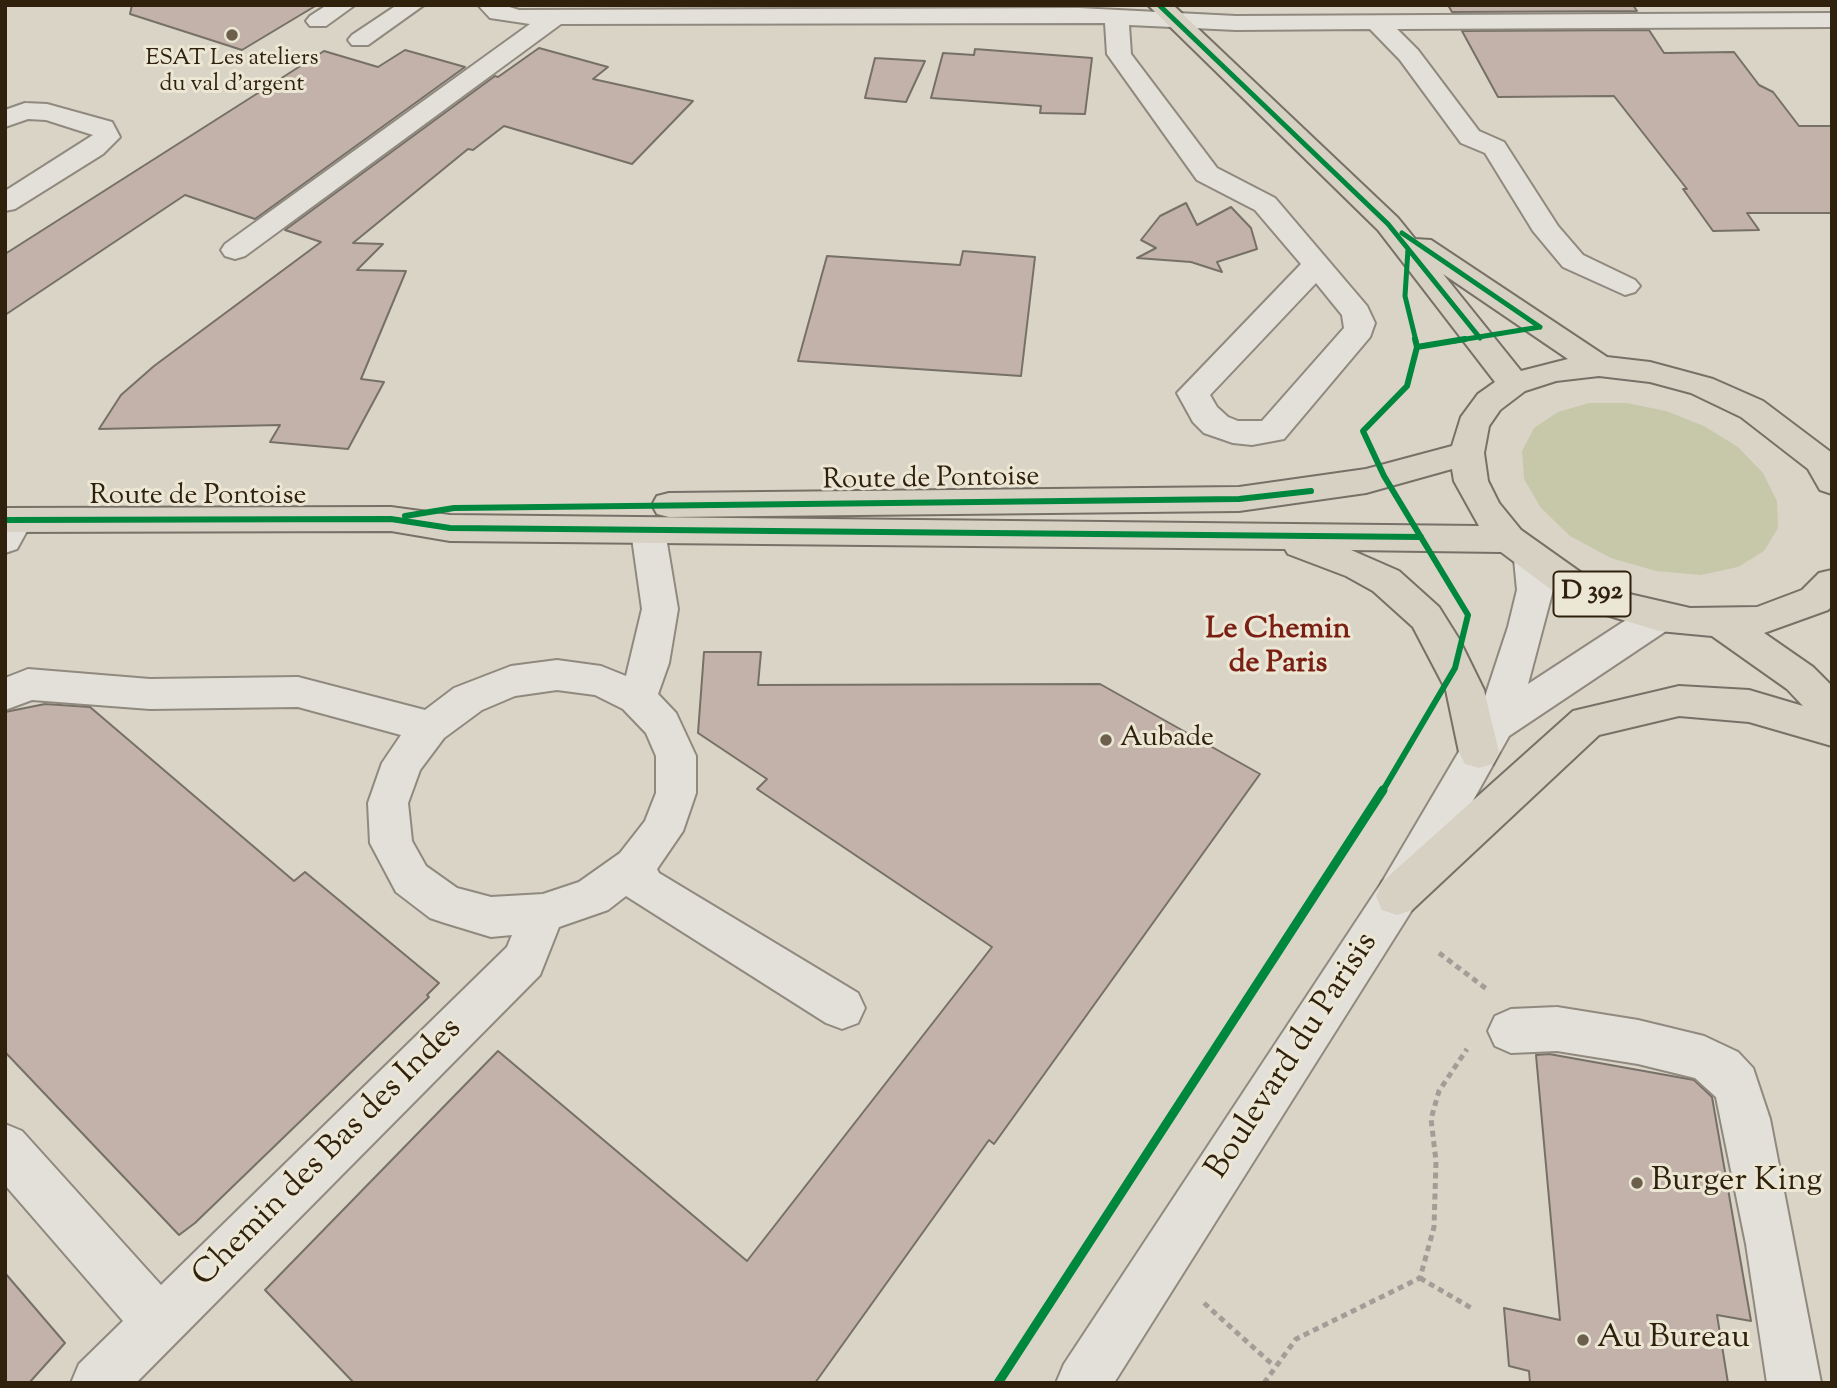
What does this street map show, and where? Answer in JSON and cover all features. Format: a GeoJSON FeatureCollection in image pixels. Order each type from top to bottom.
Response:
{"type":"FeatureCollection","features":[{"type":"Feature","properties":{"kind":"main road"},"geometry":{"type":"LineString","coordinates":[[1166,11],[1388,224],[1514,384]]}},
{"type":"Feature","properties":{"kind":"main road"},"geometry":{"type":"LineString","coordinates":[[1388,224],[1599,366]]}},
{"type":"Feature","properties":{"kind":"main road","name":"D 392"},"geometry":{"type":"LineString","coordinates":[[1826,602],[1757,621],[1721,623],[1659,617],[1613,603],[1570,584],[1521,549],[1485,510],[1471,481],[1467,453],[1472,425],[1489,401],[1514,384],[1553,371],[1599,366],[1650,372],[1702,386],[1752,409],[1795,439],[1828,469]]}},
{"type":"Feature","properties":{"kind":"main road","name":"Route de Pontoise"},"geometry":{"type":"LineString","coordinates":[[9,527],[391,519],[454,508],[1239,499],[1366,481],[1467,453]]}},
{"type":"Feature","properties":{"kind":"main road","name":"Route de Pontoise"},"geometry":{"type":"LineString","coordinates":[[391,519],[450,528],[1276,536],[1521,549]]}},
{"type":"Feature","properties":{"kind":"main road"},"geometry":{"type":"LineString","coordinates":[[1276,536],[1377,577],[1409,599],[1426,617],[1446,649],[1487,739]]}},
{"type":"Feature","properties":{"kind":"main road"},"geometry":{"type":"LineString","coordinates":[[1721,623],[1800,678],[1832,711]]}},
{"type":"Feature","properties":{"kind":"main road"},"geometry":{"type":"LineString","coordinates":[[1397,896],[1587,722],[1679,701],[1749,706],[1832,730]]}},
{"type":"Feature","properties":{"kind":"street"},"geometry":{"type":"LineString","coordinates":[[318,21],[344,5]]}},
{"type":"Feature","properties":{"kind":"street"},"geometry":{"type":"LineString","coordinates":[[360,40],[413,5]]}},
{"type":"Feature","properties":{"kind":"street"},"geometry":{"type":"LineString","coordinates":[[489,5],[498,13],[519,17],[1116,16],[1166,11],[1236,23],[1832,20]]}},
{"type":"Feature","properties":{"kind":"street"},"geometry":{"type":"LineString","coordinates":[[1116,16],[1119,54],[1208,174],[1265,204],[1317,265],[1356,313],[1359,330],[1272,431],[1252,434],[1233,432],[1216,425],[1204,414],[1193,393],[1317,265]]}},
{"type":"Feature","properties":{"kind":"street"},"geometry":{"type":"LineString","coordinates":[[235,250],[555,17]]}},
{"type":"Feature","properties":{"kind":"street"},"geometry":{"type":"LineString","coordinates":[[1376,22],[1409,55],[1470,137],[1495,148],[1547,231],[1573,261],[1625,286]]}},
{"type":"Feature","properties":{"kind":"street"},"geometry":{"type":"LineString","coordinates":[[5,119],[25,111],[47,112],[103,128],[107,136],[94,148],[5,203]]}},
{"type":"Feature","properties":{"kind":"street"},"geometry":{"type":"LineString","coordinates":[[637,698],[650,663],[660,609],[648,531]]}},
{"type":"Feature","properties":{"kind":"street","name":"Boulevard du Parisis"},"geometry":{"type":"LineString","coordinates":[[1083,1383],[1397,896],[1487,739],[1535,590],[1521,549]]}},
{"type":"Feature","properties":{"kind":"street","name":"Boulevard du Parisis"},"geometry":{"type":"LineString","coordinates":[[1487,739],[1659,617]]}},
{"type":"Feature","properties":{"kind":"street"},"geometry":{"type":"LineString","coordinates":[[557,675],[601,681],[637,698],[662,724],[676,756],[676,793],[662,831],[635,866],[593,896],[543,914],[491,917],[445,904],[411,879],[391,843],[388,803],[402,763],[430,727],[468,699],[511,681],[557,675]]}},
{"type":"Feature","properties":{"kind":"street"},"geometry":{"type":"LineString","coordinates":[[5,695],[28,684],[150,694],[298,692],[430,727]]}},
{"type":"Feature","properties":{"kind":"street"},"geometry":{"type":"LineString","coordinates":[[635,866],[643,886],[842,1008]]}},
{"type":"Feature","properties":{"kind":"street","name":"Chemin des Bas des Indes"},"geometry":{"type":"LineString","coordinates":[[98,1383],[524,961],[543,914]]}},
{"type":"Feature","properties":{"kind":"street"},"geometry":{"type":"LineString","coordinates":[[1494,1025],[1557,1029],[1638,1042],[1704,1058],[1721,1068],[1736,1084],[1764,1207],[1794,1383]]}},
{"type":"Feature","properties":{"kind":"street"},"geometry":{"type":"LineString","coordinates":[[5,1148],[159,1322]]}},
{"type":"Feature","properties":{"kind":"path"},"geometry":{"type":"LineString","coordinates":[[1264,1383],[1296,1339],[1348,1316],[1420,1278],[1434,1227],[1436,1161],[1431,1119],[1439,1091],[1494,1025],[1439,953]]}},
{"type":"Feature","properties":{"kind":"path"},"geometry":{"type":"LineString","coordinates":[[1420,1278],[1474,1309]]}},
{"type":"Feature","properties":{"kind":"path"},"geometry":{"type":"LineString","coordinates":[[1204,1303],[1274,1366]]}},
{"type":"Feature","properties":{"kind":"green space"},"geometry":{"type":"Polygon","coordinates":[[[1589,403],[1627,403],[1666,411],[1704,426],[1738,447],[1763,473],[1777,501],[1778,528],[1764,551],[1738,567],[1701,575],[1656,571],[1611,558],[1570,536],[1541,508],[1524,479],[1522,451],[1534,428],[1558,412],[1589,403]]]}},
{"type":"Feature","properties":{"kind":"building","name":"ESAT Les ateliers du val d'argent"},"geometry":{"type":"Polygon","coordinates":[[[132,5],[317,5],[242,50],[130,14],[132,5]]]}},
{"type":"Feature","properties":{"kind":"building"},"geometry":{"type":"Polygon","coordinates":[[[1448,5],[1633,5],[1637,11],[1452,12],[1448,5]]]}},
{"type":"Feature","properties":{"kind":"building"},"geometry":{"type":"Polygon","coordinates":[[[1649,30],[1664,53],[1734,52],[1759,85],[1773,92],[1799,126],[1832,126],[1832,213],[1747,213],[1759,230],[1713,231],[1683,189],[1687,189],[1614,96],[1498,97],[1462,31],[1649,30]]]}},
{"type":"Feature","properties":{"kind":"building"},"geometry":{"type":"Polygon","coordinates":[[[539,48],[608,67],[593,79],[693,101],[632,164],[504,126],[473,150],[468,149],[353,243],[383,244],[357,270],[406,271],[361,379],[384,382],[348,449],[270,442],[280,425],[99,429],[121,395],[154,366],[321,242],[285,230],[495,76],[498,77],[539,48]]]}},
{"type":"Feature","properties":{"kind":"building"},"geometry":{"type":"Polygon","coordinates":[[[975,49],[1092,58],[1085,114],[1040,113],[1041,106],[931,98],[943,53],[974,55],[975,49]]]}},
{"type":"Feature","properties":{"kind":"building"},"geometry":{"type":"Polygon","coordinates":[[[405,50],[465,67],[255,219],[185,195],[5,315],[5,254],[324,51],[378,67],[405,50]]]}},
{"type":"Feature","properties":{"kind":"building"},"geometry":{"type":"Polygon","coordinates":[[[875,58],[925,61],[906,102],[865,98],[875,58]]]}},
{"type":"Feature","properties":{"kind":"building"},"geometry":{"type":"Polygon","coordinates":[[[1186,203],[1197,225],[1231,207],[1251,228],[1257,249],[1217,262],[1222,272],[1191,262],[1137,258],[1156,248],[1141,240],[1160,216],[1186,203]]]}},
{"type":"Feature","properties":{"kind":"building"},"geometry":{"type":"Polygon","coordinates":[[[963,251],[1035,257],[1021,376],[798,361],[827,256],[960,265],[963,251]]]}},
{"type":"Feature","properties":{"kind":"building"},"geometry":{"type":"Polygon","coordinates":[[[704,652],[761,652],[758,685],[1100,684],[1260,774],[994,1144],[989,1140],[815,1383],[354,1383],[265,1290],[498,1051],[747,1261],[992,947],[757,789],[767,779],[698,733],[704,652]]]}},
{"type":"Feature","properties":{"kind":"building"},"geometry":{"type":"Polygon","coordinates":[[[45,704],[90,707],[294,881],[305,872],[439,983],[427,995],[429,997],[195,1223],[179,1235],[5,1052],[5,712],[45,704]]]}},
{"type":"Feature","properties":{"kind":"building","name":"Burger King"},"geometry":{"type":"Polygon","coordinates":[[[1549,1054],[1694,1080],[1712,1097],[1751,1321],[1717,1315],[1728,1383],[1530,1383],[1529,1371],[1509,1366],[1504,1308],[1560,1320],[1536,1055],[1549,1054]]]}},
{"type":"Feature","properties":{"kind":"building"},"geometry":{"type":"Polygon","coordinates":[[[5,1273],[65,1343],[29,1383],[5,1383],[5,1273]]]}},
{"type":"Feature","properties":{"kind":"cycle path"},"geometry":{"type":"LineString","coordinates":[[1159,5],[1388,224],[1480,338]]}},
{"type":"Feature","properties":{"kind":"cycle path"},"geometry":{"type":"LineString","coordinates":[[1402,233],[1540,327]]}},
{"type":"Feature","properties":{"kind":"cycle path"},"geometry":{"type":"LineString","coordinates":[[998,1383],[1361,827],[1455,668],[1468,615],[1384,476],[1363,431],[1407,386],[1413,368],[1417,347],[1405,296],[1408,249]]}},
{"type":"Feature","properties":{"kind":"cycle path"},"geometry":{"type":"LineString","coordinates":[[1417,347],[1540,327]]}},
{"type":"Feature","properties":{"kind":"cycle path"},"geometry":{"type":"LineString","coordinates":[[405,516],[454,508],[1239,499],[1311,491]]}},
{"type":"Feature","properties":{"kind":"cycle path"},"geometry":{"type":"LineString","coordinates":[[5,520],[391,519],[450,528],[1421,537]]}},
{"type":"Feature","properties":{"kind":"place","name":"ESAT Les ateliers du val d'argent"},"geometry":{"type":"Point","coordinates":[232,35]}},
{"type":"Feature","properties":{"kind":"place","name":"Aubade"},"geometry":{"type":"Point","coordinates":[1106,740]}},
{"type":"Feature","properties":{"kind":"place","name":"Burger King"},"geometry":{"type":"Point","coordinates":[1637,1183]}},
{"type":"Feature","properties":{"kind":"place","name":"Au Bureau"},"geometry":{"type":"Point","coordinates":[1583,1340]}},
{"type":"Feature","properties":{"kind":"district","name":"Le Chemin de Paris"},"geometry":{"type":"Point","coordinates":[1278,649]}}]}
